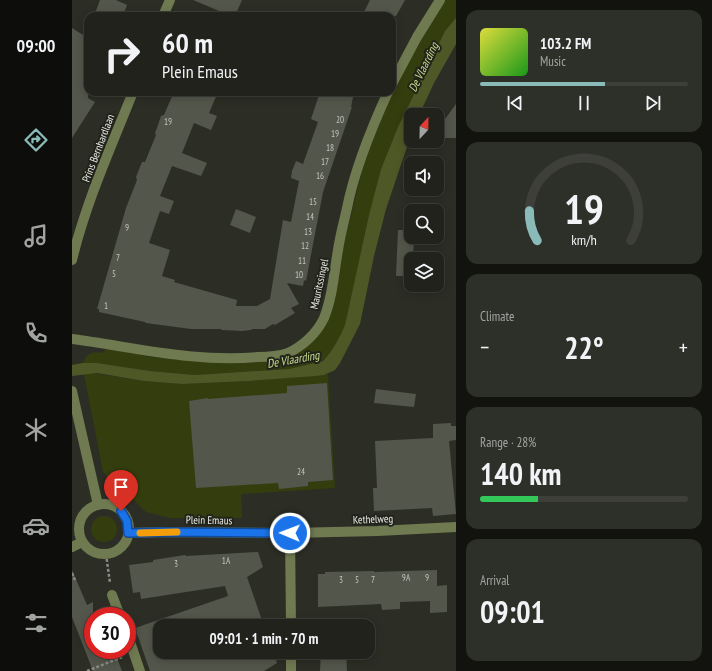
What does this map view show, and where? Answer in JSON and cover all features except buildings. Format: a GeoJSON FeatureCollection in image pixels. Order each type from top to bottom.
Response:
{"type":"FeatureCollection","features":[{"type":"Feature","properties":{"kind":"street"},"geometry":{"type":"LineString","coordinates":[[165,12],[170,0]]}},
{"type":"Feature","properties":{"kind":"street"},"geometry":{"type":"LineString","coordinates":[[396,76],[417,37],[440,0]]}},
{"type":"Feature","properties":{"kind":"street","name":"Prins Bernhardlaan"},"geometry":{"type":"LineString","coordinates":[[72,260],[97,181],[131,96]]}},
{"type":"Feature","properties":{"kind":"street","name":"Mauritssingel"},"geometry":{"type":"LineString","coordinates":[[72,339],[161,353],[196,357],[241,359],[287,353],[302,344],[314,333],[323,318],[330,300],[338,248],[347,206],[366,144],[386,96]]}},
{"type":"Feature","properties":{"kind":"street"},"geometry":{"type":"LineString","coordinates":[[73,396],[98,505]]}},
{"type":"Feature","properties":{"kind":"street"},"geometry":{"type":"LineString","coordinates":[[98,505],[110,505],[121,511],[127,521],[128,533],[126,541],[120,548],[114,552],[106,554],[92,551],[86,547],[79,535],[79,527],[85,513],[91,508],[98,505]]}},
{"type":"Feature","properties":{"kind":"street","name":"Kethelweg"},"geometry":{"type":"LineString","coordinates":[[290,533],[456,527]]}},
{"type":"Feature","properties":{"kind":"street","name":"Plein Emaus"},"geometry":{"type":"LineString","coordinates":[[128,533],[290,533]]}},
{"type":"Feature","properties":{"kind":"street"},"geometry":{"type":"LineString","coordinates":[[290,533],[291,619]]}},
{"type":"Feature","properties":{"kind":"street"},"geometry":{"type":"LineString","coordinates":[[72,547],[82,542]]}},
{"type":"Feature","properties":{"kind":"street"},"geometry":{"type":"LineString","coordinates":[[112,595],[117,607]]}},
{"type":"Feature","properties":{"kind":"street"},"geometry":{"type":"LineString","coordinates":[[136,658],[140,671]]}},
{"type":"Feature","properties":{"kind":"street"},"geometry":{"type":"LineString","coordinates":[[291,659],[291,671]]}},
{"type":"Feature","properties":{"kind":"path"},"geometry":{"type":"LineString","coordinates":[[106,554],[112,595]]}},
{"type":"Feature","properties":{"kind":"path"},"geometry":{"type":"LineString","coordinates":[[72,573],[75,580]]}},
{"type":"Feature","properties":{"kind":"path"},"geometry":{"type":"LineString","coordinates":[[87,671],[117,659]]}},
{"type":"Feature","properties":{"kind":"shaded area"},"geometry":{"type":"Polygon","coordinates":[[[446,0],[456,0],[456,18],[445,31],[407,108],[404,108],[404,115],[381,169],[369,215],[345,325],[341,335],[322,361],[289,369],[195,375],[150,371],[97,363],[83,363],[88,355],[97,352],[104,353],[105,348],[151,357],[253,363],[277,360],[313,340],[347,231],[364,162],[375,131],[391,96],[396,96],[396,86],[412,54],[446,0]]]}},
{"type":"Feature","properties":{"kind":"shaded area"},"geometry":{"type":"Polygon","coordinates":[[[456,18],[456,44],[434,83],[422,108],[407,108],[445,31],[456,18]]]}},
{"type":"Feature","properties":{"kind":"shaded area"},"geometry":{"type":"Polygon","coordinates":[[[404,115],[404,148],[407,148],[386,209],[374,256],[360,324],[335,370],[324,375],[315,376],[182,384],[144,381],[97,373],[72,376],[72,365],[83,363],[97,363],[150,371],[195,375],[289,369],[323,361],[336,344],[345,325],[369,215],[381,169],[404,115]]]}},
{"type":"Feature","properties":{"kind":"shaded area"},"geometry":{"type":"Polygon","coordinates":[[[92,373],[144,381],[182,384],[249,381],[328,374],[335,488],[241,494],[242,518],[170,518],[146,512],[125,488],[112,482],[103,472],[84,374],[92,373]]]}},
{"type":"Feature","properties":{"kind":"shaded area"},"geometry":{"type":"Polygon","coordinates":[[[104,516],[113,520],[117,529],[113,538],[104,542],[95,538],[91,529],[95,520],[104,516]]]}},
{"type":"Feature","properties":{"kind":"slow traffic"},"geometry":{"type":"LineString","coordinates":[[140,533],[177,532]]}},
{"type":"Feature","properties":{"kind":"route"},"geometry":{"type":"LineString","coordinates":[[121,511],[127,521],[128,533],[290,533]]}},
{"type":"Feature","properties":{"kind":"water label","name":"De Vlaarding"},"geometry":{"type":"Point","coordinates":[423,67]}},
{"type":"Feature","properties":{"kind":"water label","name":"De Vlaarding"},"geometry":{"type":"Point","coordinates":[293,359]}}]}
